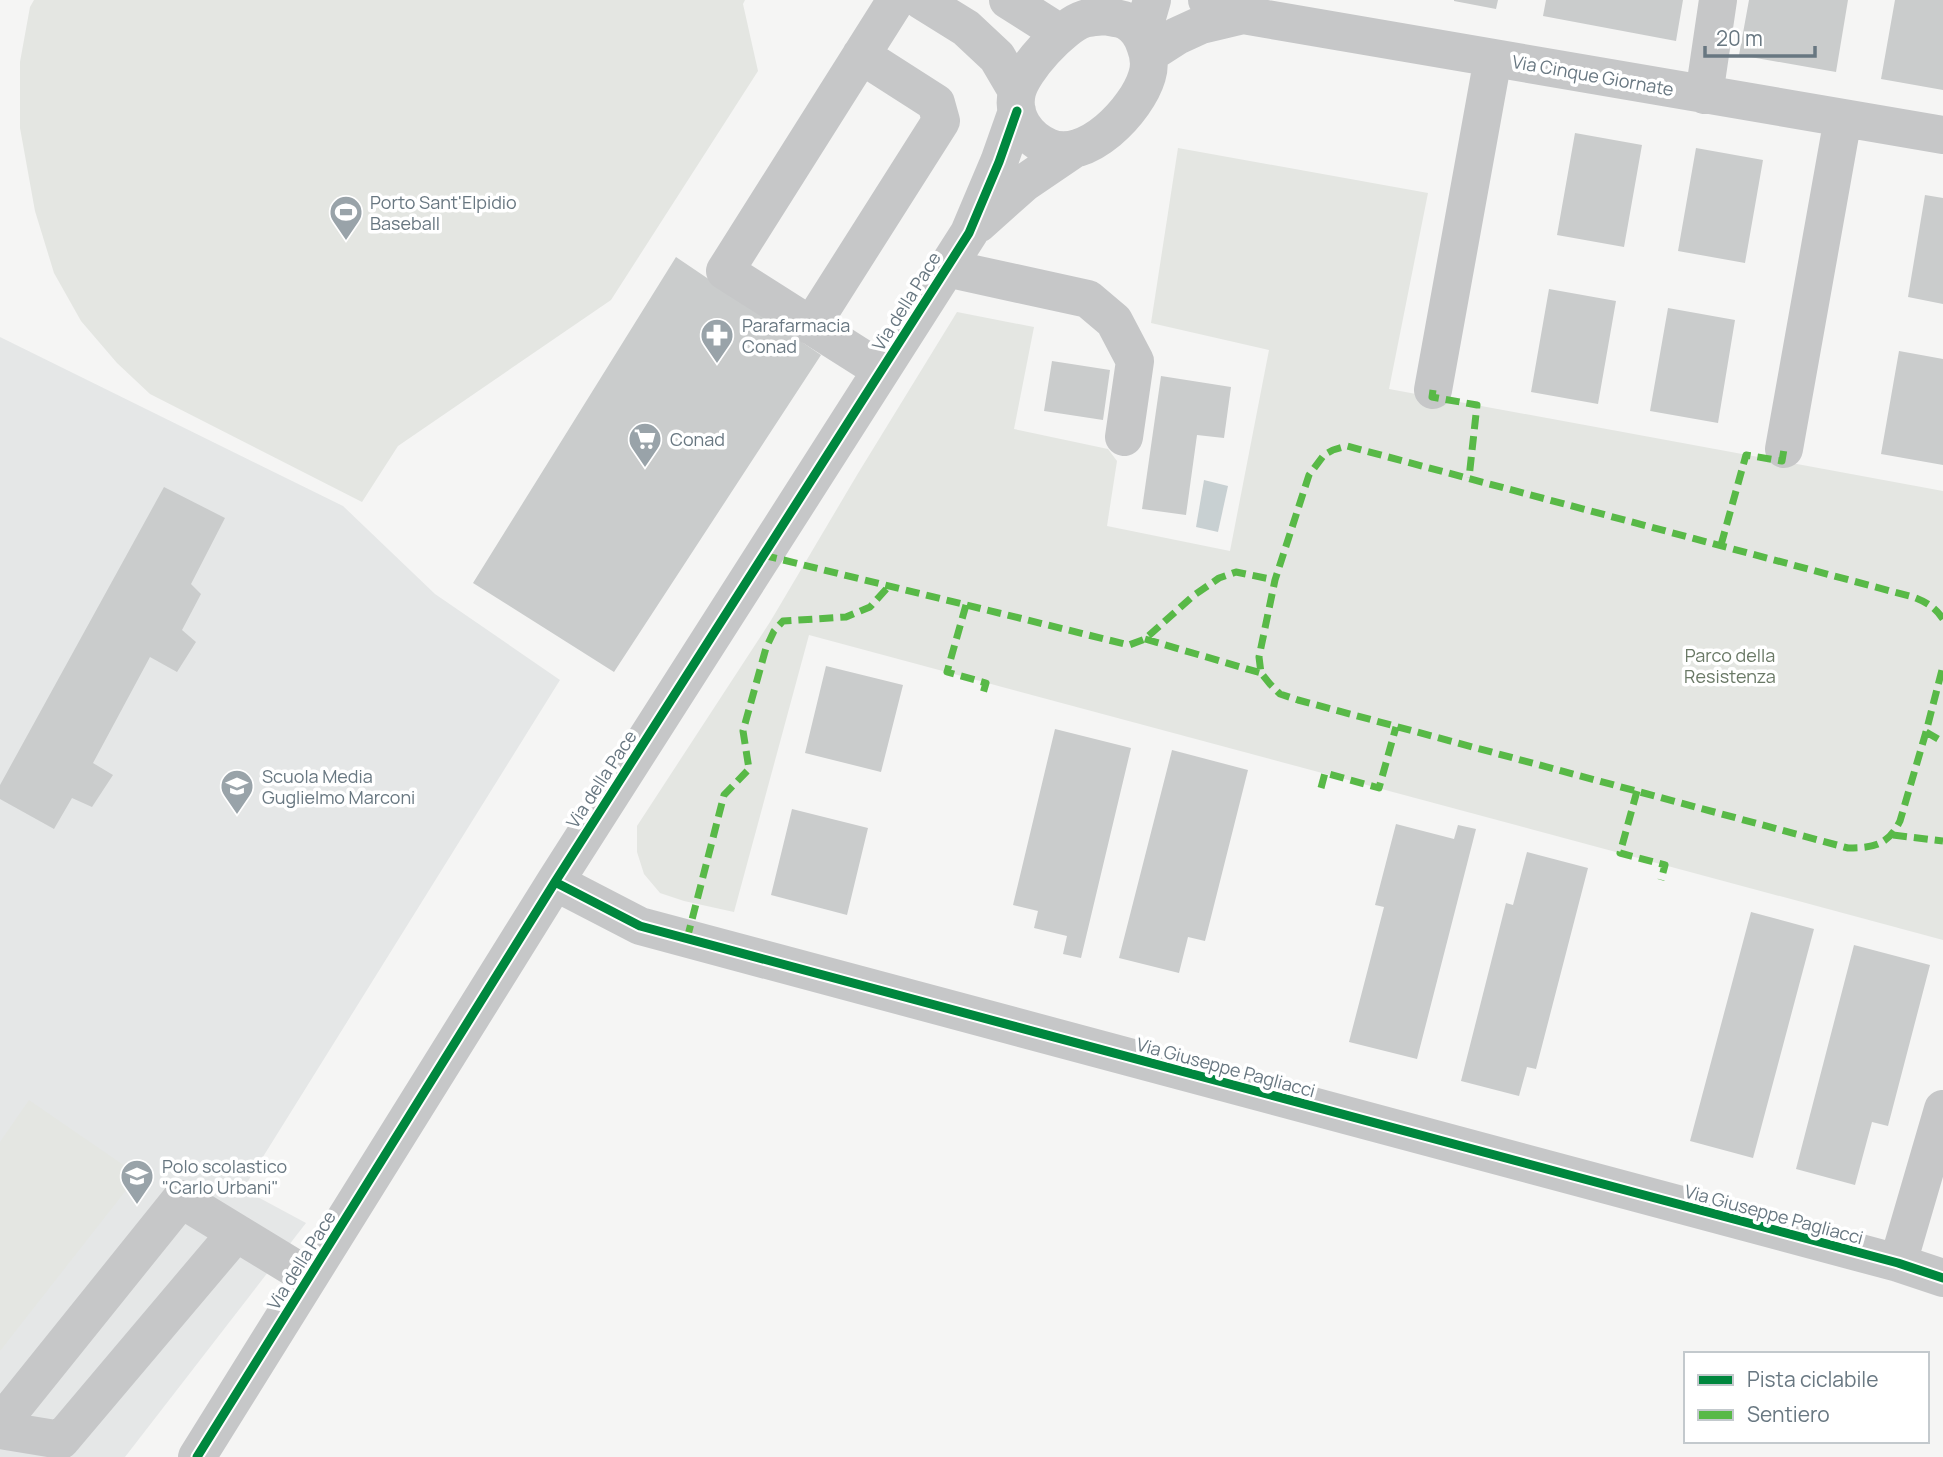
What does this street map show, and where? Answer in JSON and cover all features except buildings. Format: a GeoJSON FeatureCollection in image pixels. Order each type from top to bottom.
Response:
{"type":"FeatureCollection","features":[{"type":"Feature","properties":{"kind":"street"},"geometry":{"type":"LineString","coordinates":[[881,370],[725,271],[896,0]]}},
{"type":"Feature","properties":{"kind":"street"},"geometry":{"type":"LineString","coordinates":[[921,0],[966,28],[997,57],[1017,101],[1023,128],[1036,141],[1052,149],[1074,149],[1096,140],[1118,122],[1134,103],[1148,76],[1116,20],[1008,0]]}},
{"type":"Feature","properties":{"kind":"street","name":"Via Cinque Giornate"},"geometry":{"type":"LineString","coordinates":[[1207,0],[1243,15],[1943,135]]}},
{"type":"Feature","properties":{"kind":"street"},"geometry":{"type":"LineString","coordinates":[[1704,95],[1718,0]]}},
{"type":"Feature","properties":{"kind":"street","name":"Via Cinque Giornate"},"geometry":{"type":"LineString","coordinates":[[1116,20],[1177,36],[1201,25],[1243,15]]}},
{"type":"Feature","properties":{"kind":"street"},"geometry":{"type":"LineString","coordinates":[[1017,101],[1035,59],[1116,20]]}},
{"type":"Feature","properties":{"kind":"street"},"geometry":{"type":"LineString","coordinates":[[811,326],[941,121],[936,103],[862,55]]}},
{"type":"Feature","properties":{"kind":"street"},"geometry":{"type":"LineString","coordinates":[[1433,390],[1493,58]]}},
{"type":"Feature","properties":{"kind":"street","name":"Via della Pace"},"geometry":{"type":"LineString","coordinates":[[197,1457],[555,882],[968,233],[999,162],[1017,101]]}},
{"type":"Feature","properties":{"kind":"street"},"geometry":{"type":"LineString","coordinates":[[1784,449],[1843,118]]}},
{"type":"Feature","properties":{"kind":"street","name":"Via della Pace"},"geometry":{"type":"LineString","coordinates":[[968,233],[1024,183],[1074,149]]}},
{"type":"Feature","properties":{"kind":"street"},"geometry":{"type":"LineString","coordinates":[[946,268],[1088,299],[1114,321],[1135,361],[1124,437]]}},
{"type":"Feature","properties":{"kind":"street","name":"Via Giuseppe Pagliacci"},"geometry":{"type":"LineString","coordinates":[[555,882],[640,926],[1898,1263],[1943,1278]]}},
{"type":"Feature","properties":{"kind":"street"},"geometry":{"type":"LineString","coordinates":[[1898,1263],[1943,1109]]}},
{"type":"Feature","properties":{"kind":"street"},"geometry":{"type":"LineString","coordinates":[[0,1424],[181,1199],[309,1276]]}},
{"type":"Feature","properties":{"kind":"street"},"geometry":{"type":"LineString","coordinates":[[0,1430],[61,1440],[236,1233]]}},
{"type":"Feature","properties":{"kind":"shaded area","name":"Scuola Media Guglielmo Marconi"},"geometry":{"type":"Polygon","coordinates":[[[0,337],[343,506],[435,594],[560,680],[243,1189],[306,1223],[125,1457],[0,1457],[0,337]]]}},
{"type":"Feature","properties":{"kind":"shaded area"},"geometry":{"type":"Polygon","coordinates":[[[1204,480],[1228,486],[1218,532],[1196,527],[1204,480]]]}},
{"type":"Feature","properties":{"kind":"green space","name":"Porto Sant'Elpidio Baseball"},"geometry":{"type":"Polygon","coordinates":[[[34,0],[745,0],[743,4],[758,71],[611,300],[398,446],[362,502],[150,394],[117,363],[81,321],[54,273],[35,211],[20,128],[20,62],[30,7],[34,0]]]}},
{"type":"Feature","properties":{"kind":"green space","name":"Parco della Resistenza"},"geometry":{"type":"Polygon","coordinates":[[[1178,148],[1428,193],[1389,389],[1943,491],[1943,940],[809,635],[734,912],[660,893],[644,874],[637,852],[637,826],[770,622],[957,312],[1034,327],[1014,429],[1108,449],[1117,461],[1107,526],[1230,551],[1269,350],[1151,323],[1178,148]]]}},
{"type":"Feature","properties":{"kind":"green space"},"geometry":{"type":"Polygon","coordinates":[[[29,1100],[138,1175],[0,1351],[0,1142],[29,1100]]]}},
{"type":"Feature","properties":{"kind":"marked path"},"geometry":{"type":"LineString","coordinates":[[1433,390],[1432,397],[1477,405],[1469,478]]}},
{"type":"Feature","properties":{"kind":"marked path"},"geometry":{"type":"LineString","coordinates":[[1943,619],[1930,605],[1913,597],[1347,446],[1324,455],[1309,475],[1275,580],[1259,657],[1261,673],[1270,684],[1280,694],[1298,700],[1848,848],[1879,844],[1900,821],[1943,666]]}},
{"type":"Feature","properties":{"kind":"marked path"},"geometry":{"type":"LineString","coordinates":[[1721,545],[1746,455],[1782,461],[1784,449]]}},
{"type":"Feature","properties":{"kind":"marked path"},"geometry":{"type":"LineString","coordinates":[[763,555],[1129,645],[1145,639],[1193,596],[1219,578],[1236,572],[1275,580]]}},
{"type":"Feature","properties":{"kind":"marked path"},"geometry":{"type":"LineString","coordinates":[[687,939],[724,795],[749,769],[743,731],[766,648],[774,631],[783,621],[846,617],[870,607],[889,586]]}},
{"type":"Feature","properties":{"kind":"marked path"},"geometry":{"type":"LineString","coordinates":[[966,605],[947,672],[986,683],[982,697]]}},
{"type":"Feature","properties":{"kind":"marked path"},"geometry":{"type":"LineString","coordinates":[[1145,639],[1261,673]]}},
{"type":"Feature","properties":{"kind":"marked path"},"geometry":{"type":"LineString","coordinates":[[1321,788],[1325,773],[1379,788],[1396,727]]}},
{"type":"Feature","properties":{"kind":"marked path"},"geometry":{"type":"LineString","coordinates":[[1926,732],[1943,742]]}},
{"type":"Feature","properties":{"kind":"marked path"},"geometry":{"type":"LineString","coordinates":[[1637,791],[1620,853],[1665,865],[1661,880]]}},
{"type":"Feature","properties":{"kind":"marked path"},"geometry":{"type":"LineString","coordinates":[[1893,835],[1943,841]]}},
{"type":"Feature","properties":{"kind":"cycle path"},"geometry":{"type":"LineString","coordinates":[[197,1457],[555,882],[969,233],[1017,111]]}},
{"type":"Feature","properties":{"kind":"cycle path"},"geometry":{"type":"LineString","coordinates":[[555,882],[640,926],[1898,1263],[1943,1278]]}},
{"type":"Feature","properties":{"kind":"place","name":"Porto Sant'Elpidio Baseball"},"geometry":{"type":"Point","coordinates":[346,242]}},
{"type":"Feature","properties":{"kind":"place","name":"Parafarmacia Conad"},"geometry":{"type":"Point","coordinates":[717,365]}},
{"type":"Feature","properties":{"kind":"place","name":"Conad"},"geometry":{"type":"Point","coordinates":[645,469]}},
{"type":"Feature","properties":{"kind":"place","name":"Scuola Media Guglielmo Marconi"},"geometry":{"type":"Point","coordinates":[237,816]}},
{"type":"Feature","properties":{"kind":"place","name":"Polo scolastico \"Carlo Urbani\""},"geometry":{"type":"Point","coordinates":[137,1206]}}]}
